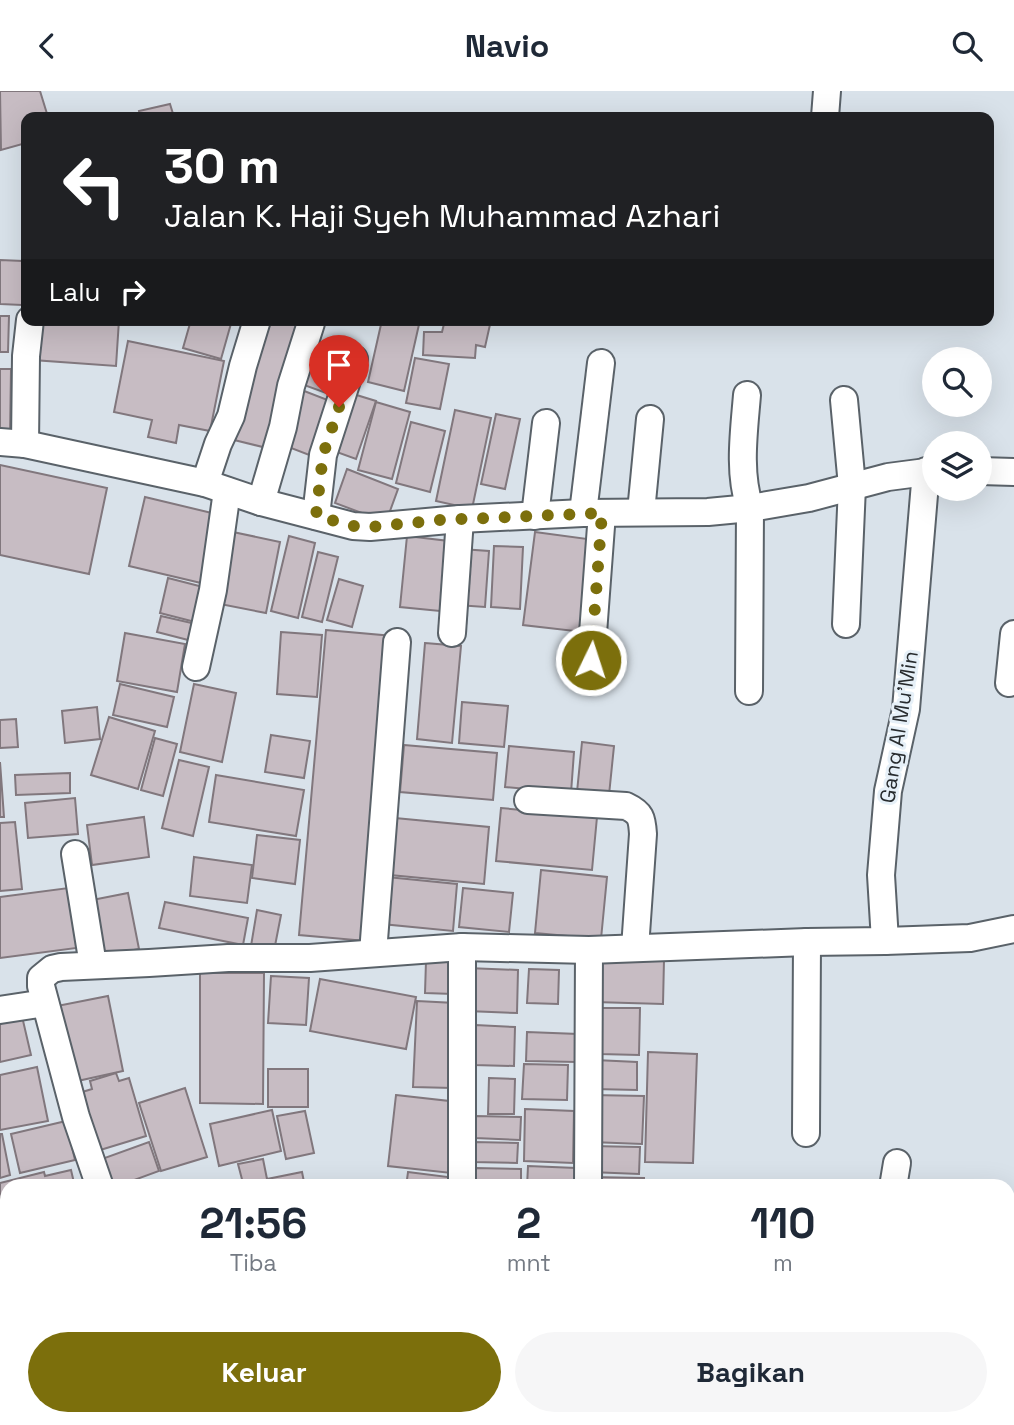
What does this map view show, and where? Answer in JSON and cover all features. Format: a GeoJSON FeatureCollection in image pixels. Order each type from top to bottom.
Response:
{"type":"FeatureCollection","features":[{"type":"Feature","properties":{"kind":"street"},"geometry":{"type":"LineString","coordinates":[[825,112],[827,91]]}},
{"type":"Feature","properties":{"kind":"street"},"geometry":{"type":"LineString","coordinates":[[29,326],[12,443],[216,487],[261,502],[353,526],[592,513],[708,512],[810,498],[888,477],[922,472]]}},
{"type":"Feature","properties":{"kind":"street"},"geometry":{"type":"LineString","coordinates":[[196,667],[213,590],[218,445],[230,417],[255,326]]}},
{"type":"Feature","properties":{"kind":"street"},"geometry":{"type":"LineString","coordinates":[[261,502],[283,427],[291,386],[310,326]]}},
{"type":"Feature","properties":{"kind":"street"},"geometry":{"type":"LineString","coordinates":[[316,516],[323,455],[354,359]]}},
{"type":"Feature","properties":{"kind":"street"},"geometry":{"type":"LineString","coordinates":[[591,660],[592,513],[601,363]]}},
{"type":"Feature","properties":{"kind":"street"},"geometry":{"type":"LineString","coordinates":[[747,395],[744,490],[750,508],[749,691]]}},
{"type":"Feature","properties":{"kind":"street"},"geometry":{"type":"LineString","coordinates":[[844,400],[852,486],[846,624]]}},
{"type":"Feature","properties":{"kind":"street"},"geometry":{"type":"LineString","coordinates":[[641,512],[650,419]]}},
{"type":"Feature","properties":{"kind":"street"},"geometry":{"type":"LineString","coordinates":[[535,516],[546,423]]}},
{"type":"Feature","properties":{"kind":"street"},"geometry":{"type":"LineString","coordinates":[[992,471],[1014,471]]}},
{"type":"Feature","properties":{"kind":"street","name":"Gang Al Mu’Min"},"geometry":{"type":"LineString","coordinates":[[885,941],[881,875],[888,791],[906,709],[927,501]]}},
{"type":"Feature","properties":{"kind":"street"},"geometry":{"type":"LineString","coordinates":[[452,633],[460,519]]}},
{"type":"Feature","properties":{"kind":"street"},"geometry":{"type":"LineString","coordinates":[[1009,683],[1014,634]]}},
{"type":"Feature","properties":{"kind":"street"},"geometry":{"type":"LineString","coordinates":[[373,953],[397,642]]}},
{"type":"Feature","properties":{"kind":"street"},"geometry":{"type":"LineString","coordinates":[[527,800],[626,806],[636,810],[642,820],[643,834],[635,948]]}},
{"type":"Feature","properties":{"kind":"street"},"geometry":{"type":"LineString","coordinates":[[75,854],[93,965]]}},
{"type":"Feature","properties":{"kind":"street"},"geometry":{"type":"LineString","coordinates":[[97,1179],[76,1117],[43,994],[41,978],[52,969],[228,958],[310,958],[462,947],[589,950],[970,938],[1014,929]]}},
{"type":"Feature","properties":{"kind":"street"},"geometry":{"type":"LineString","coordinates":[[806,1133],[807,942]]}},
{"type":"Feature","properties":{"kind":"street"},"geometry":{"type":"LineString","coordinates":[[462,947],[462,1179]]}},
{"type":"Feature","properties":{"kind":"street"},"geometry":{"type":"LineString","coordinates":[[588,1179],[589,950]]}},
{"type":"Feature","properties":{"kind":"street"},"geometry":{"type":"LineString","coordinates":[[0,1010],[43,994]]}},
{"type":"Feature","properties":{"kind":"building"},"geometry":{"type":"Polygon","coordinates":[[[0,91],[40,91],[46,112],[21,112],[21,144],[1,150],[0,91]]]}},
{"type":"Feature","properties":{"kind":"building"},"geometry":{"type":"Polygon","coordinates":[[[170,104],[172,112],[139,112],[170,104]]]}},
{"type":"Feature","properties":{"kind":"building"},"geometry":{"type":"Polygon","coordinates":[[[0,260],[21,261],[21,305],[0,304],[0,260]]]}},
{"type":"Feature","properties":{"kind":"building"},"geometry":{"type":"Polygon","coordinates":[[[0,316],[9,316],[8,352],[0,352],[0,316]]]}},
{"type":"Feature","properties":{"kind":"building"},"geometry":{"type":"Polygon","coordinates":[[[35,326],[119,326],[116,366],[33,360],[35,326]]]}},
{"type":"Feature","properties":{"kind":"building"},"geometry":{"type":"Polygon","coordinates":[[[189,326],[230,326],[221,359],[183,348],[189,326]]]}},
{"type":"Feature","properties":{"kind":"building"},"geometry":{"type":"Polygon","coordinates":[[[262,326],[304,327],[275,450],[234,440],[262,326]]]}},
{"type":"Feature","properties":{"kind":"building"},"geometry":{"type":"Polygon","coordinates":[[[381,326],[419,326],[404,391],[368,382],[381,326]]]}},
{"type":"Feature","properties":{"kind":"building"},"geometry":{"type":"Polygon","coordinates":[[[444,326],[490,326],[485,347],[476,345],[475,358],[423,355],[424,332],[442,332],[444,326]]]}},
{"type":"Feature","properties":{"kind":"building"},"geometry":{"type":"Polygon","coordinates":[[[308,338],[352,355],[337,397],[293,381],[308,338]]]}},
{"type":"Feature","properties":{"kind":"building"},"geometry":{"type":"Polygon","coordinates":[[[128,341],[224,361],[210,431],[179,425],[176,443],[148,437],[152,420],[114,412],[128,341]]]}},
{"type":"Feature","properties":{"kind":"building"},"geometry":{"type":"Polygon","coordinates":[[[415,358],[449,364],[440,409],[406,403],[415,358]]]}},
{"type":"Feature","properties":{"kind":"building"},"geometry":{"type":"Polygon","coordinates":[[[0,369],[11,369],[10,434],[0,434],[0,369]]]}},
{"type":"Feature","properties":{"kind":"building"},"geometry":{"type":"Polygon","coordinates":[[[299,389],[338,404],[317,458],[278,443],[299,389]]]}},
{"type":"Feature","properties":{"kind":"building"},"geometry":{"type":"Polygon","coordinates":[[[350,393],[376,401],[356,459],[331,450],[350,393]]]}},
{"type":"Feature","properties":{"kind":"building"},"geometry":{"type":"Polygon","coordinates":[[[376,402],[410,412],[392,479],[358,470],[376,402]]]}},
{"type":"Feature","properties":{"kind":"building"},"geometry":{"type":"Polygon","coordinates":[[[455,410],[491,418],[472,509],[436,501],[455,410]]]}},
{"type":"Feature","properties":{"kind":"building"},"geometry":{"type":"Polygon","coordinates":[[[496,414],[520,419],[505,489],[481,484],[496,414]]]}},
{"type":"Feature","properties":{"kind":"building"},"geometry":{"type":"Polygon","coordinates":[[[411,422],[445,431],[430,492],[396,483],[411,422]]]}},
{"type":"Feature","properties":{"kind":"building"},"geometry":{"type":"Polygon","coordinates":[[[0,465],[107,488],[89,574],[0,555],[0,465]]]}},
{"type":"Feature","properties":{"kind":"building"},"geometry":{"type":"Polygon","coordinates":[[[347,469],[398,489],[386,522],[335,503],[347,469]]]}},
{"type":"Feature","properties":{"kind":"building"},"geometry":{"type":"Polygon","coordinates":[[[145,497],[216,514],[201,583],[129,566],[145,497]]]}},
{"type":"Feature","properties":{"kind":"building"},"geometry":{"type":"Polygon","coordinates":[[[233,532],[280,542],[266,613],[220,604],[233,532]]]}},
{"type":"Feature","properties":{"kind":"building"},"geometry":{"type":"Polygon","coordinates":[[[535,532],[595,540],[583,632],[523,625],[535,532]]]}},
{"type":"Feature","properties":{"kind":"building"},"geometry":{"type":"Polygon","coordinates":[[[289,536],[315,543],[298,618],[271,611],[289,536]]]}},
{"type":"Feature","properties":{"kind":"building"},"geometry":{"type":"Polygon","coordinates":[[[407,536],[457,542],[450,612],[400,607],[407,536]]]}},
{"type":"Feature","properties":{"kind":"building"},"geometry":{"type":"Polygon","coordinates":[[[494,546],[523,547],[520,609],[491,607],[494,546]]]}},
{"type":"Feature","properties":{"kind":"building"},"geometry":{"type":"Polygon","coordinates":[[[461,549],[489,551],[485,607],[457,605],[461,549]]]}},
{"type":"Feature","properties":{"kind":"building"},"geometry":{"type":"Polygon","coordinates":[[[318,552],[338,557],[322,622],[302,617],[318,552]]]}},
{"type":"Feature","properties":{"kind":"building"},"geometry":{"type":"Polygon","coordinates":[[[168,578],[207,588],[199,623],[160,613],[168,578]]]}},
{"type":"Feature","properties":{"kind":"building"},"geometry":{"type":"Polygon","coordinates":[[[339,579],[363,586],[352,627],[327,620],[339,579]]]}},
{"type":"Feature","properties":{"kind":"building"},"geometry":{"type":"Polygon","coordinates":[[[161,616],[196,624],[192,641],[157,632],[161,616]]]}},
{"type":"Feature","properties":{"kind":"building"},"geometry":{"type":"Polygon","coordinates":[[[326,630],[393,636],[366,941],[299,935],[326,630]]]}},
{"type":"Feature","properties":{"kind":"building"},"geometry":{"type":"Polygon","coordinates":[[[281,632],[322,635],[317,697],[277,694],[281,632]]]}},
{"type":"Feature","properties":{"kind":"building"},"geometry":{"type":"Polygon","coordinates":[[[125,633],[185,644],[177,692],[117,681],[125,633]]]}},
{"type":"Feature","properties":{"kind":"building"},"geometry":{"type":"Polygon","coordinates":[[[425,643],[461,646],[452,743],[417,739],[425,643]]]}},
{"type":"Feature","properties":{"kind":"building"},"geometry":{"type":"Polygon","coordinates":[[[120,684],[174,697],[167,727],[113,715],[120,684]]]}},
{"type":"Feature","properties":{"kind":"building"},"geometry":{"type":"Polygon","coordinates":[[[194,684],[236,693],[222,762],[180,752],[194,684]]]}},
{"type":"Feature","properties":{"kind":"building"},"geometry":{"type":"Polygon","coordinates":[[[462,702],[508,706],[504,747],[459,743],[462,702]]]}},
{"type":"Feature","properties":{"kind":"building"},"geometry":{"type":"Polygon","coordinates":[[[97,707],[100,739],[65,743],[62,711],[97,707]]]}},
{"type":"Feature","properties":{"kind":"building"},"geometry":{"type":"Polygon","coordinates":[[[109,717],[155,731],[138,789],[91,775],[109,717]]]}},
{"type":"Feature","properties":{"kind":"building"},"geometry":{"type":"Polygon","coordinates":[[[16,719],[18,747],[0,748],[0,720],[16,719]]]}},
{"type":"Feature","properties":{"kind":"building"},"geometry":{"type":"Polygon","coordinates":[[[271,735],[310,741],[304,778],[265,772],[271,735]]]}},
{"type":"Feature","properties":{"kind":"building"},"geometry":{"type":"Polygon","coordinates":[[[155,738],[177,744],[163,796],[141,790],[155,738]]]}},
{"type":"Feature","properties":{"kind":"building"},"geometry":{"type":"Polygon","coordinates":[[[582,742],[614,746],[609,795],[577,792],[582,742]]]}},
{"type":"Feature","properties":{"kind":"building"},"geometry":{"type":"Polygon","coordinates":[[[404,745],[497,753],[493,800],[400,792],[404,745]]]}},
{"type":"Feature","properties":{"kind":"building"},"geometry":{"type":"Polygon","coordinates":[[[509,746],[574,752],[571,793],[505,787],[509,746]]]}},
{"type":"Feature","properties":{"kind":"building"},"geometry":{"type":"Polygon","coordinates":[[[179,760],[209,767],[193,836],[162,828],[179,760]]]}},
{"type":"Feature","properties":{"kind":"building"},"geometry":{"type":"Polygon","coordinates":[[[0,762],[4,817],[0,817],[0,762]]]}},
{"type":"Feature","properties":{"kind":"building"},"geometry":{"type":"Polygon","coordinates":[[[70,773],[70,793],[16,795],[15,775],[70,773]]]}},
{"type":"Feature","properties":{"kind":"building"},"geometry":{"type":"Polygon","coordinates":[[[216,775],[304,790],[296,836],[209,822],[216,775]]]}},
{"type":"Feature","properties":{"kind":"building"},"geometry":{"type":"Polygon","coordinates":[[[75,798],[78,834],[28,838],[25,803],[75,798]]]}},
{"type":"Feature","properties":{"kind":"building"},"geometry":{"type":"Polygon","coordinates":[[[501,808],[597,817],[592,870],[496,861],[501,808]]]}},
{"type":"Feature","properties":{"kind":"building"},"geometry":{"type":"Polygon","coordinates":[[[144,817],[149,857],[92,865],[87,825],[144,817]]]}},
{"type":"Feature","properties":{"kind":"building"},"geometry":{"type":"Polygon","coordinates":[[[395,818],[489,827],[484,884],[390,875],[395,818]]]}},
{"type":"Feature","properties":{"kind":"building"},"geometry":{"type":"Polygon","coordinates":[[[15,822],[22,889],[0,891],[0,823],[15,822]]]}},
{"type":"Feature","properties":{"kind":"building"},"geometry":{"type":"Polygon","coordinates":[[[257,835],[300,840],[295,884],[252,878],[257,835]]]}},
{"type":"Feature","properties":{"kind":"building"},"geometry":{"type":"Polygon","coordinates":[[[194,857],[252,865],[247,903],[190,896],[194,857]]]}},
{"type":"Feature","properties":{"kind":"building"},"geometry":{"type":"Polygon","coordinates":[[[541,870],[607,877],[601,939],[535,933],[541,870]]]}},
{"type":"Feature","properties":{"kind":"building"},"geometry":{"type":"Polygon","coordinates":[[[387,877],[457,884],[453,931],[382,924],[387,877]]]}},
{"type":"Feature","properties":{"kind":"building"},"geometry":{"type":"Polygon","coordinates":[[[76,887],[84,947],[0,958],[0,897],[76,887]]]}},
{"type":"Feature","properties":{"kind":"building"},"geometry":{"type":"Polygon","coordinates":[[[463,888],[513,893],[509,932],[459,927],[463,888]]]}},
{"type":"Feature","properties":{"kind":"building"},"geometry":{"type":"Polygon","coordinates":[[[128,893],[139,949],[98,957],[87,901],[128,893]]]}},
{"type":"Feature","properties":{"kind":"building"},"geometry":{"type":"Polygon","coordinates":[[[165,902],[248,918],[243,945],[159,928],[165,902]]]}},
{"type":"Feature","properties":{"kind":"building"},"geometry":{"type":"Polygon","coordinates":[[[257,910],[281,915],[273,956],[250,952],[257,910]]]}},
{"type":"Feature","properties":{"kind":"building"},"geometry":{"type":"Polygon","coordinates":[[[596,958],[664,960],[663,1004],[594,1002],[596,958]]]}},
{"type":"Feature","properties":{"kind":"building"},"geometry":{"type":"Polygon","coordinates":[[[426,961],[453,962],[453,994],[425,993],[426,961]]]}},
{"type":"Feature","properties":{"kind":"building"},"geometry":{"type":"Polygon","coordinates":[[[467,968],[518,970],[517,1013],[467,1011],[467,968]]]}},
{"type":"Feature","properties":{"kind":"building"},"geometry":{"type":"Polygon","coordinates":[[[529,969],[559,970],[558,1004],[527,1003],[529,969]]]}},
{"type":"Feature","properties":{"kind":"building"},"geometry":{"type":"Polygon","coordinates":[[[200,973],[264,973],[263,1104],[200,1103],[200,973]]]}},
{"type":"Feature","properties":{"kind":"building"},"geometry":{"type":"Polygon","coordinates":[[[271,976],[309,978],[306,1025],[268,1023],[271,976]]]}},
{"type":"Feature","properties":{"kind":"building"},"geometry":{"type":"Polygon","coordinates":[[[320,979],[416,997],[406,1049],[310,1031],[320,979]]]}},
{"type":"Feature","properties":{"kind":"building"},"geometry":{"type":"Polygon","coordinates":[[[108,996],[123,1071],[73,1082],[57,1006],[108,996]]]}},
{"type":"Feature","properties":{"kind":"building"},"geometry":{"type":"Polygon","coordinates":[[[417,1001],[455,1003],[452,1088],[413,1087],[417,1001]]]}},
{"type":"Feature","properties":{"kind":"building"},"geometry":{"type":"Polygon","coordinates":[[[601,1008],[640,1008],[639,1055],[600,1054],[601,1008]]]}},
{"type":"Feature","properties":{"kind":"building"},"geometry":{"type":"Polygon","coordinates":[[[21,1012],[31,1055],[0,1062],[0,1017],[21,1012]]]}},
{"type":"Feature","properties":{"kind":"building"},"geometry":{"type":"Polygon","coordinates":[[[475,1025],[515,1027],[514,1066],[474,1065],[475,1025]]]}},
{"type":"Feature","properties":{"kind":"building"},"geometry":{"type":"Polygon","coordinates":[[[527,1032],[578,1034],[577,1062],[526,1061],[527,1032]]]}},
{"type":"Feature","properties":{"kind":"building"},"geometry":{"type":"Polygon","coordinates":[[[648,1052],[697,1054],[693,1163],[645,1162],[648,1052]]]}},
{"type":"Feature","properties":{"kind":"building"},"geometry":{"type":"Polygon","coordinates":[[[595,1060],[637,1062],[637,1090],[594,1089],[595,1060]]]}},
{"type":"Feature","properties":{"kind":"building"},"geometry":{"type":"Polygon","coordinates":[[[524,1064],[568,1065],[567,1100],[522,1099],[524,1064]]]}},
{"type":"Feature","properties":{"kind":"building"},"geometry":{"type":"Polygon","coordinates":[[[37,1067],[48,1121],[0,1130],[0,1075],[37,1067]]]}},
{"type":"Feature","properties":{"kind":"building"},"geometry":{"type":"Polygon","coordinates":[[[268,1069],[308,1069],[308,1107],[268,1107],[268,1069]]]}},
{"type":"Feature","properties":{"kind":"building"},"geometry":{"type":"Polygon","coordinates":[[[116,1073],[119,1081],[129,1078],[146,1136],[97,1151],[79,1093],[92,1089],[90,1081],[116,1073]]]}},
{"type":"Feature","properties":{"kind":"building"},"geometry":{"type":"Polygon","coordinates":[[[489,1078],[515,1079],[514,1114],[488,1114],[489,1078]]]}},
{"type":"Feature","properties":{"kind":"building"},"geometry":{"type":"Polygon","coordinates":[[[185,1088],[207,1157],[161,1171],[139,1103],[185,1088]]]}},
{"type":"Feature","properties":{"kind":"building"},"geometry":{"type":"Polygon","coordinates":[[[396,1095],[458,1102],[451,1173],[388,1166],[396,1095]]]}},
{"type":"Feature","properties":{"kind":"building"},"geometry":{"type":"Polygon","coordinates":[[[592,1095],[644,1096],[642,1144],[591,1142],[592,1095]]]}},
{"type":"Feature","properties":{"kind":"building"},"geometry":{"type":"Polygon","coordinates":[[[525,1109],[574,1111],[573,1163],[524,1161],[525,1109]]]}},
{"type":"Feature","properties":{"kind":"building"},"geometry":{"type":"Polygon","coordinates":[[[272,1110],[281,1151],[219,1166],[210,1124],[272,1110]]]}},
{"type":"Feature","properties":{"kind":"building"},"geometry":{"type":"Polygon","coordinates":[[[305,1111],[314,1153],[286,1159],[277,1116],[305,1111]]]}},
{"type":"Feature","properties":{"kind":"building"},"geometry":{"type":"Polygon","coordinates":[[[475,1116],[521,1117],[520,1140],[475,1138],[475,1116]]]}},
{"type":"Feature","properties":{"kind":"building"},"geometry":{"type":"Polygon","coordinates":[[[66,1121],[75,1160],[20,1173],[11,1134],[66,1121]]]}},
{"type":"Feature","properties":{"kind":"building"},"geometry":{"type":"Polygon","coordinates":[[[0,1134],[10,1175],[0,1178],[0,1134]]]}},
{"type":"Feature","properties":{"kind":"building"},"geometry":{"type":"Polygon","coordinates":[[[149,1142],[159,1171],[137,1179],[105,1179],[99,1160],[149,1142]]]}},
{"type":"Feature","properties":{"kind":"building"},"geometry":{"type":"Polygon","coordinates":[[[473,1142],[518,1143],[517,1163],[472,1162],[473,1142]]]}},
{"type":"Feature","properties":{"kind":"building"},"geometry":{"type":"Polygon","coordinates":[[[591,1146],[640,1147],[639,1174],[590,1172],[591,1146]]]}},
{"type":"Feature","properties":{"kind":"building"},"geometry":{"type":"Polygon","coordinates":[[[263,1159],[267,1179],[242,1179],[238,1164],[263,1159]]]}},
{"type":"Feature","properties":{"kind":"building"},"geometry":{"type":"Polygon","coordinates":[[[528,1166],[576,1168],[576,1179],[527,1179],[528,1166]]]}},
{"type":"Feature","properties":{"kind":"building"},"geometry":{"type":"Polygon","coordinates":[[[475,1168],[521,1169],[521,1179],[475,1179],[475,1168]]]}},
{"type":"Feature","properties":{"kind":"building"},"geometry":{"type":"Polygon","coordinates":[[[71,1170],[73,1179],[16,1179],[44,1172],[45,1176],[71,1170]]]}},
{"type":"Feature","properties":{"kind":"building"},"geometry":{"type":"Polygon","coordinates":[[[302,1172],[303,1179],[267,1179],[302,1172]]]}},
{"type":"Feature","properties":{"kind":"building"},"geometry":{"type":"Polygon","coordinates":[[[408,1172],[456,1178],[456,1179],[407,1179],[408,1172]]]}},
{"type":"Feature","properties":{"kind":"building"},"geometry":{"type":"Polygon","coordinates":[[[590,1177],[644,1178],[644,1179],[590,1177]]]}},
{"type":"Feature","properties":{"kind":"route"},"geometry":{"type":"LineString","coordinates":[[339,407],[323,455],[316,516],[353,526],[370,527],[441,520],[602,513],[591,660]]}}]}
